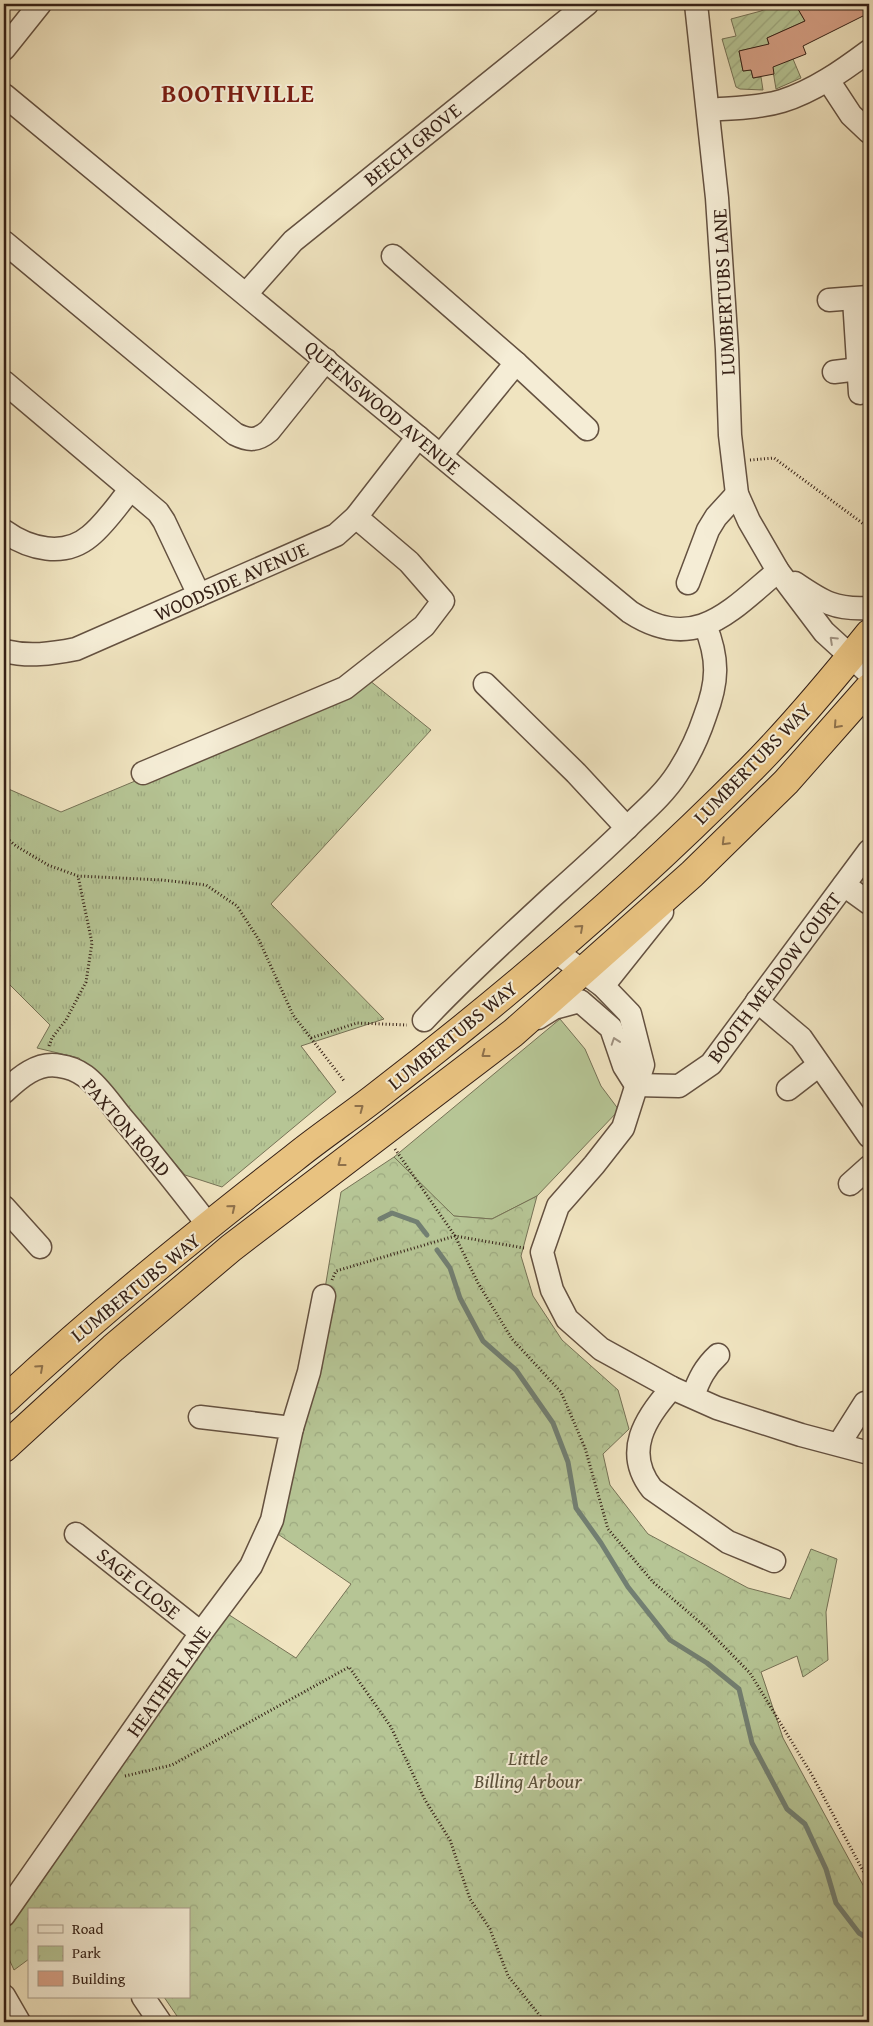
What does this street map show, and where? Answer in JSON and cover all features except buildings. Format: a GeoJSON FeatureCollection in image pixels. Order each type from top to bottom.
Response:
{"type":"FeatureCollection","features":[{"type":"Feature","properties":{"kind":"highway","name":"LUMBERTUBS WAY"},"geometry":{"type":"LineString","coordinates":[[4,1401],[78,1333],[295,1157],[378,1095],[555,951],[669,849],[860,665],[869,634]]}},
{"type":"Feature","properties":{"kind":"highway","name":"LUMBERTUBS WAY"},"geometry":{"type":"LineString","coordinates":[[4,1448],[113,1348],[231,1248],[513,1033],[594,978],[692,874],[786,782],[869,688]]}},
{"type":"Feature","properties":{"kind":"street"},"geometry":{"type":"LineString","coordinates":[[4,49],[40,4]]}},
{"type":"Feature","properties":{"kind":"street","name":"BEECH GROVE"},"geometry":{"type":"LineString","coordinates":[[246,294],[293,240],[588,4]]}},
{"type":"Feature","properties":{"kind":"street","name":"LUMBERTUBS LANE"},"geometry":{"type":"LineString","coordinates":[[696,4],[722,263],[732,462],[737,494],[748,521],[778,571],[824,632],[860,665]]}},
{"type":"Feature","properties":{"kind":"street"},"geometry":{"type":"LineString","coordinates":[[708,110],[750,107],[780,102],[800,95],[828,80],[869,51]]}},
{"type":"Feature","properties":{"kind":"street"},"geometry":{"type":"LineString","coordinates":[[828,80],[852,115],[869,132]]}},
{"type":"Feature","properties":{"kind":"street","name":"QUEENSWOOD AVENUE"},"geometry":{"type":"LineString","coordinates":[[4,95],[630,612],[643,620],[669,629],[684,629],[704,625],[728,613],[778,571]]}},
{"type":"Feature","properties":{"kind":"street"},"geometry":{"type":"LineString","coordinates":[[4,242],[235,434],[245,439],[261,438],[269,432],[326,360]]}},
{"type":"Feature","properties":{"kind":"street"},"geometry":{"type":"LineString","coordinates":[[393,256],[516,363],[587,429]]}},
{"type":"Feature","properties":{"kind":"street"},"geometry":{"type":"LineString","coordinates":[[829,300],[862,298],[860,392]]}},
{"type":"Feature","properties":{"kind":"street"},"geometry":{"type":"LineString","coordinates":[[441,455],[516,363]]}},
{"type":"Feature","properties":{"kind":"street"},"geometry":{"type":"LineString","coordinates":[[834,372],[859,369]]}},
{"type":"Feature","properties":{"kind":"street"},"geometry":{"type":"LineString","coordinates":[[4,382],[152,506],[164,521],[199,595]]}},
{"type":"Feature","properties":{"kind":"street","name":"WOODSIDE AVENUE"},"geometry":{"type":"LineString","coordinates":[[4,651],[19,654],[46,655],[76,649],[336,535],[356,517],[418,437]]}},
{"type":"Feature","properties":{"kind":"street"},"geometry":{"type":"LineString","coordinates":[[4,531],[26,544],[42,549],[66,548],[80,543],[90,536],[131,489]]}},
{"type":"Feature","properties":{"kind":"street"},"geometry":{"type":"LineString","coordinates":[[688,583],[708,530],[716,517],[737,494]]}},
{"type":"Feature","properties":{"kind":"street"},"geometry":{"type":"LineString","coordinates":[[143,772],[345,688],[424,626],[443,601],[409,562],[356,517]]}},
{"type":"Feature","properties":{"kind":"street"},"geometry":{"type":"LineString","coordinates":[[778,571],[821,601],[847,609],[869,608]]}},
{"type":"Feature","properties":{"kind":"street","name":"LUMBERTUBS WAY"},"geometry":{"type":"LineString","coordinates":[[424,1020],[461,980],[661,796],[677,775],[700,730],[714,690],[716,672],[712,641],[704,625]]}},
{"type":"Feature","properties":{"kind":"street"},"geometry":{"type":"LineString","coordinates":[[485,684],[576,773],[627,828]]}},
{"type":"Feature","properties":{"kind":"street","name":"BOOTH MEADOW COURT"},"geometry":{"type":"LineString","coordinates":[[636,1085],[679,1086],[711,1064],[869,851]]}},
{"type":"Feature","properties":{"kind":"street"},"geometry":{"type":"LineString","coordinates":[[844,885],[869,903]]}},
{"type":"Feature","properties":{"kind":"street"},"geometry":{"type":"LineString","coordinates":[[555,951],[594,978],[630,1014],[643,1065],[623,1128],[594,1166],[558,1206],[542,1252],[552,1290],[567,1319],[602,1349],[682,1392],[717,1408],[801,1435],[869,1453]]}},
{"type":"Feature","properties":{"kind":"street"},"geometry":{"type":"LineString","coordinates":[[513,1033],[554,1008],[580,1001],[611,1028],[624,1066],[636,1085]]}},
{"type":"Feature","properties":{"kind":"street"},"geometry":{"type":"LineString","coordinates":[[757,1001],[801,1038],[869,1136]]}},
{"type":"Feature","properties":{"kind":"street"},"geometry":{"type":"LineString","coordinates":[[788,1089],[819,1064]]}},
{"type":"Feature","properties":{"kind":"street"},"geometry":{"type":"LineString","coordinates":[[7,1084],[43,1066]]}},
{"type":"Feature","properties":{"kind":"street","name":"PAXTON ROAD"},"geometry":{"type":"LineString","coordinates":[[43,1066],[60,1066],[74,1070],[97,1088],[210,1226]]}},
{"type":"Feature","properties":{"kind":"street"},"geometry":{"type":"LineString","coordinates":[[850,1184],[869,1167]]}},
{"type":"Feature","properties":{"kind":"street"},"geometry":{"type":"LineString","coordinates":[[4,1207],[40,1247]]}},
{"type":"Feature","properties":{"kind":"street","name":"HEATHER LANE"},"geometry":{"type":"LineString","coordinates":[[4,1915],[201,1633],[251,1566],[272,1520],[292,1428],[309,1372],[324,1296]]}},
{"type":"Feature","properties":{"kind":"street"},"geometry":{"type":"LineString","coordinates":[[718,1355],[682,1392],[661,1401],[643,1432],[638,1446],[637,1461],[644,1479],[652,1489],[728,1542],[774,1560]]}},
{"type":"Feature","properties":{"kind":"street"},"geometry":{"type":"LineString","coordinates":[[839,1444],[865,1403]]}},
{"type":"Feature","properties":{"kind":"street"},"geometry":{"type":"LineString","coordinates":[[200,1417],[292,1428]]}},
{"type":"Feature","properties":{"kind":"street","name":"SAGE CLOSE"},"geometry":{"type":"LineString","coordinates":[[76,1534],[201,1633]]}},
{"type":"Feature","properties":{"kind":"street"},"geometry":{"type":"LineString","coordinates":[[4,1996],[19,2022]]}},
{"type":"Feature","properties":{"kind":"street"},"geometry":{"type":"LineString","coordinates":[[144,1998],[160,2022]]}},
{"type":"Feature","properties":{"kind":"path"},"geometry":{"type":"LineString","coordinates":[[732,462],[774,458],[869,528]]}},
{"type":"Feature","properties":{"kind":"path"},"geometry":{"type":"LineString","coordinates":[[4,836],[16,846],[48,865],[78,876],[162,880],[206,885],[237,906],[259,940],[293,1016],[346,1082]]}},
{"type":"Feature","properties":{"kind":"path"},"geometry":{"type":"LineString","coordinates":[[43,1066],[52,1038],[66,1020],[86,982],[92,943],[78,876]]}},
{"type":"Feature","properties":{"kind":"path"},"geometry":{"type":"LineString","coordinates":[[310,1038],[357,1023],[403,1026],[424,1020]]}},
{"type":"Feature","properties":{"kind":"path"},"geometry":{"type":"LineString","coordinates":[[394,1148],[455,1236],[478,1283],[512,1339],[561,1392],[585,1448],[608,1529],[653,1582],[702,1624],[750,1673],[812,1775],[869,1882]]}},
{"type":"Feature","properties":{"kind":"path"},"geometry":{"type":"LineString","coordinates":[[324,1296],[336,1272],[455,1236],[542,1252]]}},
{"type":"Feature","properties":{"kind":"path"},"geometry":{"type":"LineString","coordinates":[[95,1783],[172,1764],[349,1667],[391,1727],[425,1800],[450,1840],[470,1899],[490,1929],[508,1976],[545,2022]]}},
{"type":"Feature","properties":{"kind":"green space"},"geometry":{"type":"Polygon","coordinates":[[[775,4],[820,4],[801,14],[805,21],[767,38],[772,56],[793,59],[801,78],[776,89],[770,53],[762,46],[739,51],[743,71],[751,70],[753,78],[761,77],[763,90],[740,89],[736,87],[722,39],[736,36],[731,19],[761,11],[775,4]]]}},
{"type":"Feature","properties":{"kind":"green space"},"geometry":{"type":"Polygon","coordinates":[[[369,680],[431,730],[271,904],[384,1019],[301,1046],[336,1092],[222,1187],[185,1175],[109,1085],[79,1058],[37,1048],[50,1025],[4,979],[4,787],[61,812],[348,692],[369,680]]]}},
{"type":"Feature","properties":{"kind":"green space"},"geometry":{"type":"Polygon","coordinates":[[[560,1019],[585,1049],[601,1086],[619,1110],[537,1196],[492,1219],[453,1216],[394,1157],[560,1019]]]}},
{"type":"Feature","properties":{"kind":"green space","name":"Little Billing Arbour"},"geometry":{"type":"Polygon","coordinates":[[[394,1157],[454,1216],[492,1219],[537,1196],[521,1256],[533,1296],[562,1340],[618,1390],[629,1429],[603,1454],[610,1485],[648,1534],[748,1588],[790,1599],[811,1549],[837,1559],[826,1612],[828,1660],[803,1677],[797,1656],[761,1672],[783,1738],[869,1896],[869,2022],[181,2022],[165,1998],[190,1998],[190,1908],[28,1908],[28,1960],[14,1970],[4,1948],[4,1916],[220,1609],[296,1658],[351,1584],[269,1528],[315,1349],[341,1192],[394,1157]]]}},
{"type":"Feature","properties":{"kind":"waterway"},"geometry":{"type":"LineString","coordinates":[[380,1219],[392,1213],[417,1222],[427,1235]]}},
{"type":"Feature","properties":{"kind":"waterway"},"geometry":{"type":"LineString","coordinates":[[437,1250],[450,1268],[460,1298],[483,1341],[516,1370],[553,1423],[568,1462],[576,1508],[601,1543],[628,1587],[670,1640],[707,1663],[739,1689],[752,1743],[787,1809],[805,1824],[826,1869],[836,1903],[859,1933],[869,1939]]}},
{"type":"Feature","properties":{"kind":"district","name":"BOOTHVILLE"},"geometry":{"type":"Point","coordinates":[238,93]}}]}
